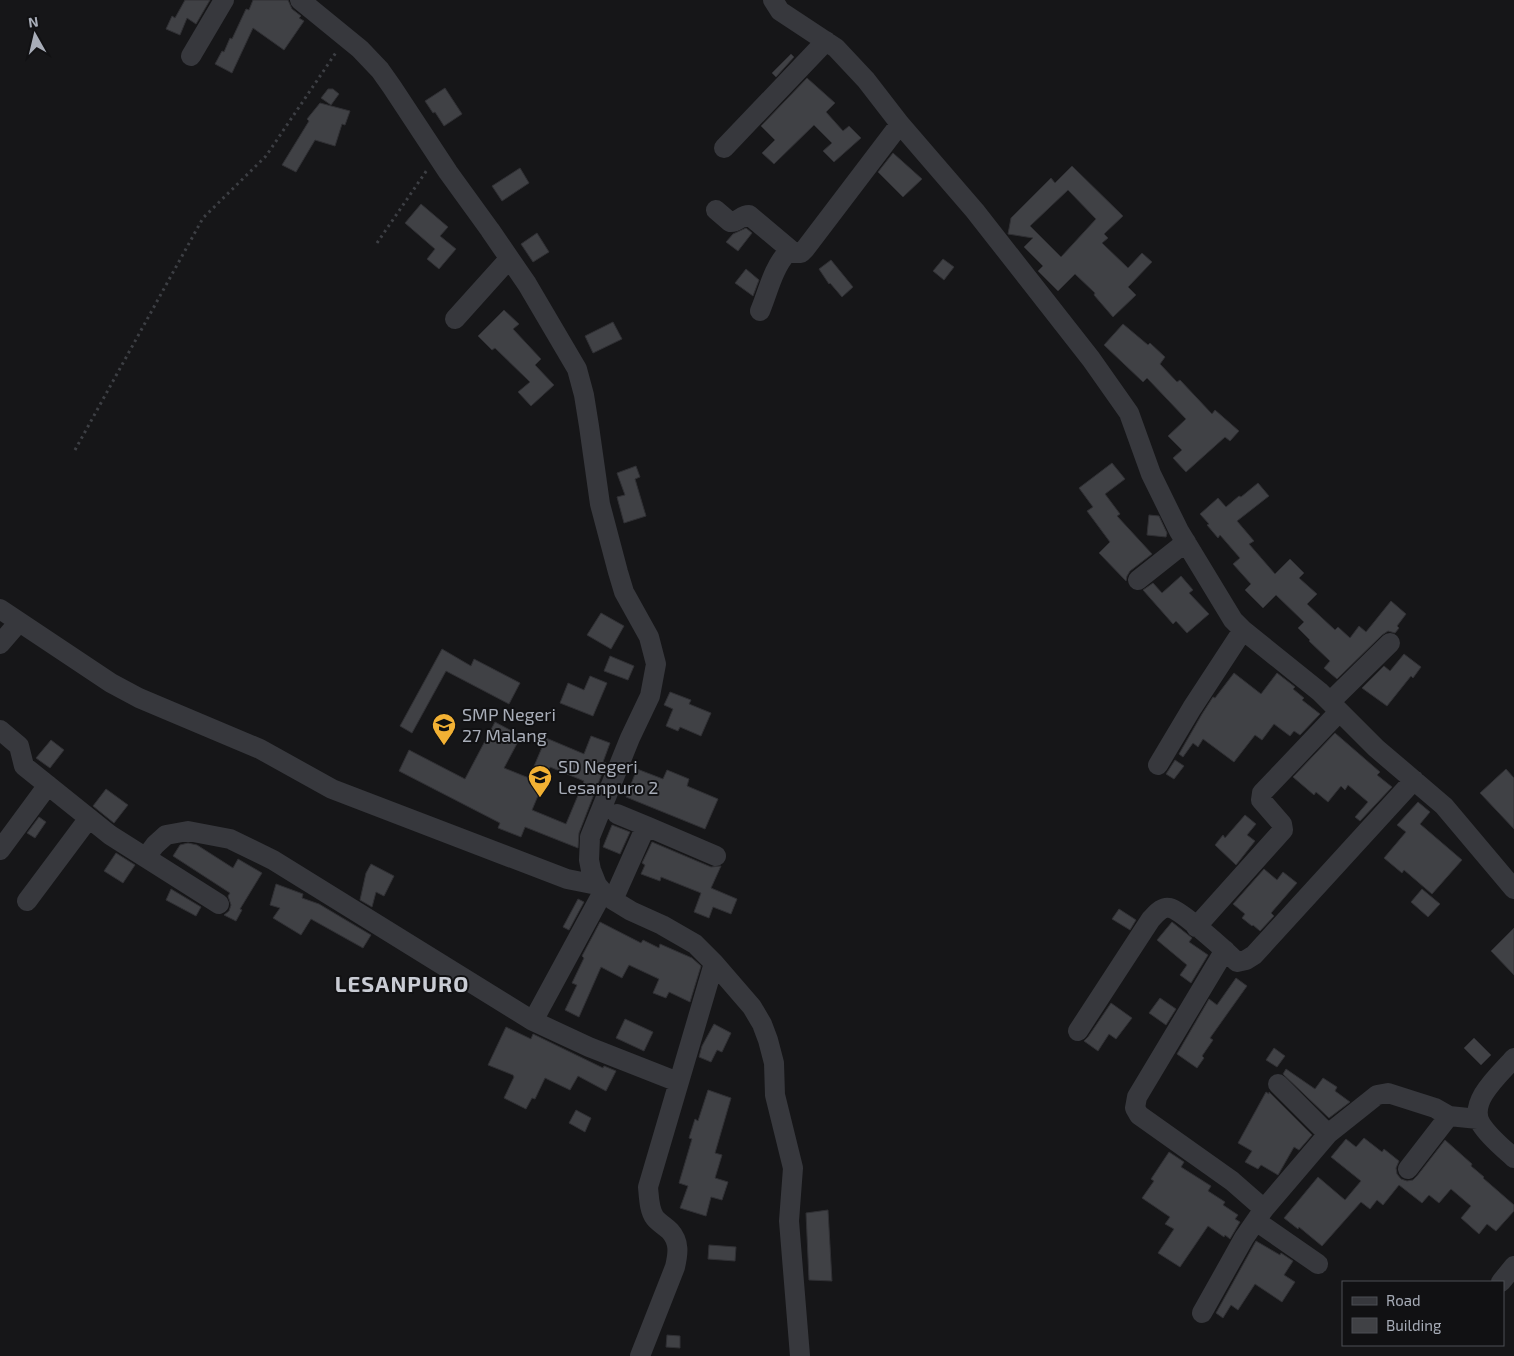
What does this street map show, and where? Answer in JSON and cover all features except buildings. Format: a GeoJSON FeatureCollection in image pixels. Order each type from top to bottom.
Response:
{"type":"FeatureCollection","features":[{"type":"Feature","properties":{"kind":"street"},"geometry":{"type":"LineString","coordinates":[[191,56],[224,0]]}},
{"type":"Feature","properties":{"kind":"street"},"geometry":{"type":"LineString","coordinates":[[300,0],[360,49],[380,70],[527,284],[577,369],[590,426],[600,504],[615,564],[624,592],[650,637],[656,664],[650,696],[630,738],[590,837],[589,860],[591,870],[604,892]]}},
{"type":"Feature","properties":{"kind":"street"},"geometry":{"type":"LineString","coordinates":[[773,0],[780,12],[836,48],[866,80],[900,124],[998,239],[1091,359],[1129,413],[1151,474],[1179,531],[1233,620],[1335,707],[1376,748],[1444,806],[1512,883]]}},
{"type":"Feature","properties":{"kind":"street"},"geometry":{"type":"LineString","coordinates":[[724,148],[826,41]]}},
{"type":"Feature","properties":{"kind":"street"},"geometry":{"type":"LineString","coordinates":[[760,311],[778,266],[787,253],[801,253],[805,249],[900,124]]}},
{"type":"Feature","properties":{"kind":"street"},"geometry":{"type":"LineString","coordinates":[[716,210],[730,222],[734,222],[749,214],[793,252]]}},
{"type":"Feature","properties":{"kind":"street"},"geometry":{"type":"LineString","coordinates":[[454,320],[509,259]]}},
{"type":"Feature","properties":{"kind":"street"},"geometry":{"type":"LineString","coordinates":[[1138,580],[1186,542]]}},
{"type":"Feature","properties":{"kind":"street"},"geometry":{"type":"LineString","coordinates":[[0,609],[111,683],[132,694],[260,749],[332,789],[604,892],[695,944],[714,962],[752,1008],[762,1024],[774,1063],[775,1095],[793,1168],[789,1221],[800,1356]]}},
{"type":"Feature","properties":{"kind":"street"},"geometry":{"type":"LineString","coordinates":[[0,644],[18,622]]}},
{"type":"Feature","properties":{"kind":"street"},"geometry":{"type":"LineString","coordinates":[[1158,766],[1243,630]]}},
{"type":"Feature","properties":{"kind":"street"},"geometry":{"type":"LineString","coordinates":[[1196,927],[1283,830],[1282,824],[1261,800],[1262,793],[1390,643]]}},
{"type":"Feature","properties":{"kind":"street"},"geometry":{"type":"LineString","coordinates":[[0,730],[19,746],[24,766],[110,835],[219,904]]}},
{"type":"Feature","properties":{"kind":"street"},"geometry":{"type":"LineString","coordinates":[[1078,1031],[1151,919],[1161,909],[1170,908],[1183,916],[1237,962],[1246,960],[1254,955],[1414,780]]}},
{"type":"Feature","properties":{"kind":"street"},"geometry":{"type":"LineString","coordinates":[[0,850],[48,785]]}},
{"type":"Feature","properties":{"kind":"street"},"geometry":{"type":"LineString","coordinates":[[617,814],[716,856]]}},
{"type":"Feature","properties":{"kind":"street"},"geometry":{"type":"LineString","coordinates":[[27,901],[89,818]]}},
{"type":"Feature","properties":{"kind":"street"},"geometry":{"type":"LineString","coordinates":[[533,1021],[604,892],[646,826]]}},
{"type":"Feature","properties":{"kind":"street"},"geometry":{"type":"LineString","coordinates":[[146,857],[166,835],[188,832],[230,839],[272,860],[533,1021],[589,1047],[678,1082]]}},
{"type":"Feature","properties":{"kind":"street"},"geometry":{"type":"LineString","coordinates":[[1224,950],[1137,1097],[1135,1108],[1140,1115],[1232,1181],[1260,1215],[1318,1264]]}},
{"type":"Feature","properties":{"kind":"street"},"geometry":{"type":"LineString","coordinates":[[640,1356],[675,1267],[678,1253],[677,1242],[670,1231],[654,1217],[649,1202],[648,1187],[714,962]]}},
{"type":"Feature","properties":{"kind":"street"},"geometry":{"type":"LineString","coordinates":[[1514,1058],[1482,1096],[1477,1112],[1482,1126],[1514,1158]]}},
{"type":"Feature","properties":{"kind":"street"},"geometry":{"type":"LineString","coordinates":[[1278,1084],[1328,1134]]}},
{"type":"Feature","properties":{"kind":"street"},"geometry":{"type":"LineString","coordinates":[[1202,1313],[1244,1238],[1260,1215],[1328,1134],[1373,1097],[1388,1093],[1435,1108],[1449,1116],[1478,1119]]}},
{"type":"Feature","properties":{"kind":"street"},"geometry":{"type":"LineString","coordinates":[[1408,1169],[1449,1116]]}},
{"type":"Feature","properties":{"kind":"street"},"geometry":{"type":"LineString","coordinates":[[1502,1281],[1514,1266]]}},
{"type":"Feature","properties":{"kind":"path"},"geometry":{"type":"LineString","coordinates":[[75,450],[204,218],[266,156],[346,38]]}},
{"type":"Feature","properties":{"kind":"path"},"geometry":{"type":"LineString","coordinates":[[377,243],[437,155]]}},
{"type":"Feature","properties":{"kind":"place","name":"SMP Negeri 27 Malang"},"geometry":{"type":"Point","coordinates":[444,746]}},
{"type":"Feature","properties":{"kind":"place","name":"SD Negeri Lesanpuro 2"},"geometry":{"type":"Point","coordinates":[540,798]}},
{"type":"Feature","properties":{"kind":"district","name":"LESANPURO"},"geometry":{"type":"Point","coordinates":[402,984]}}]}
